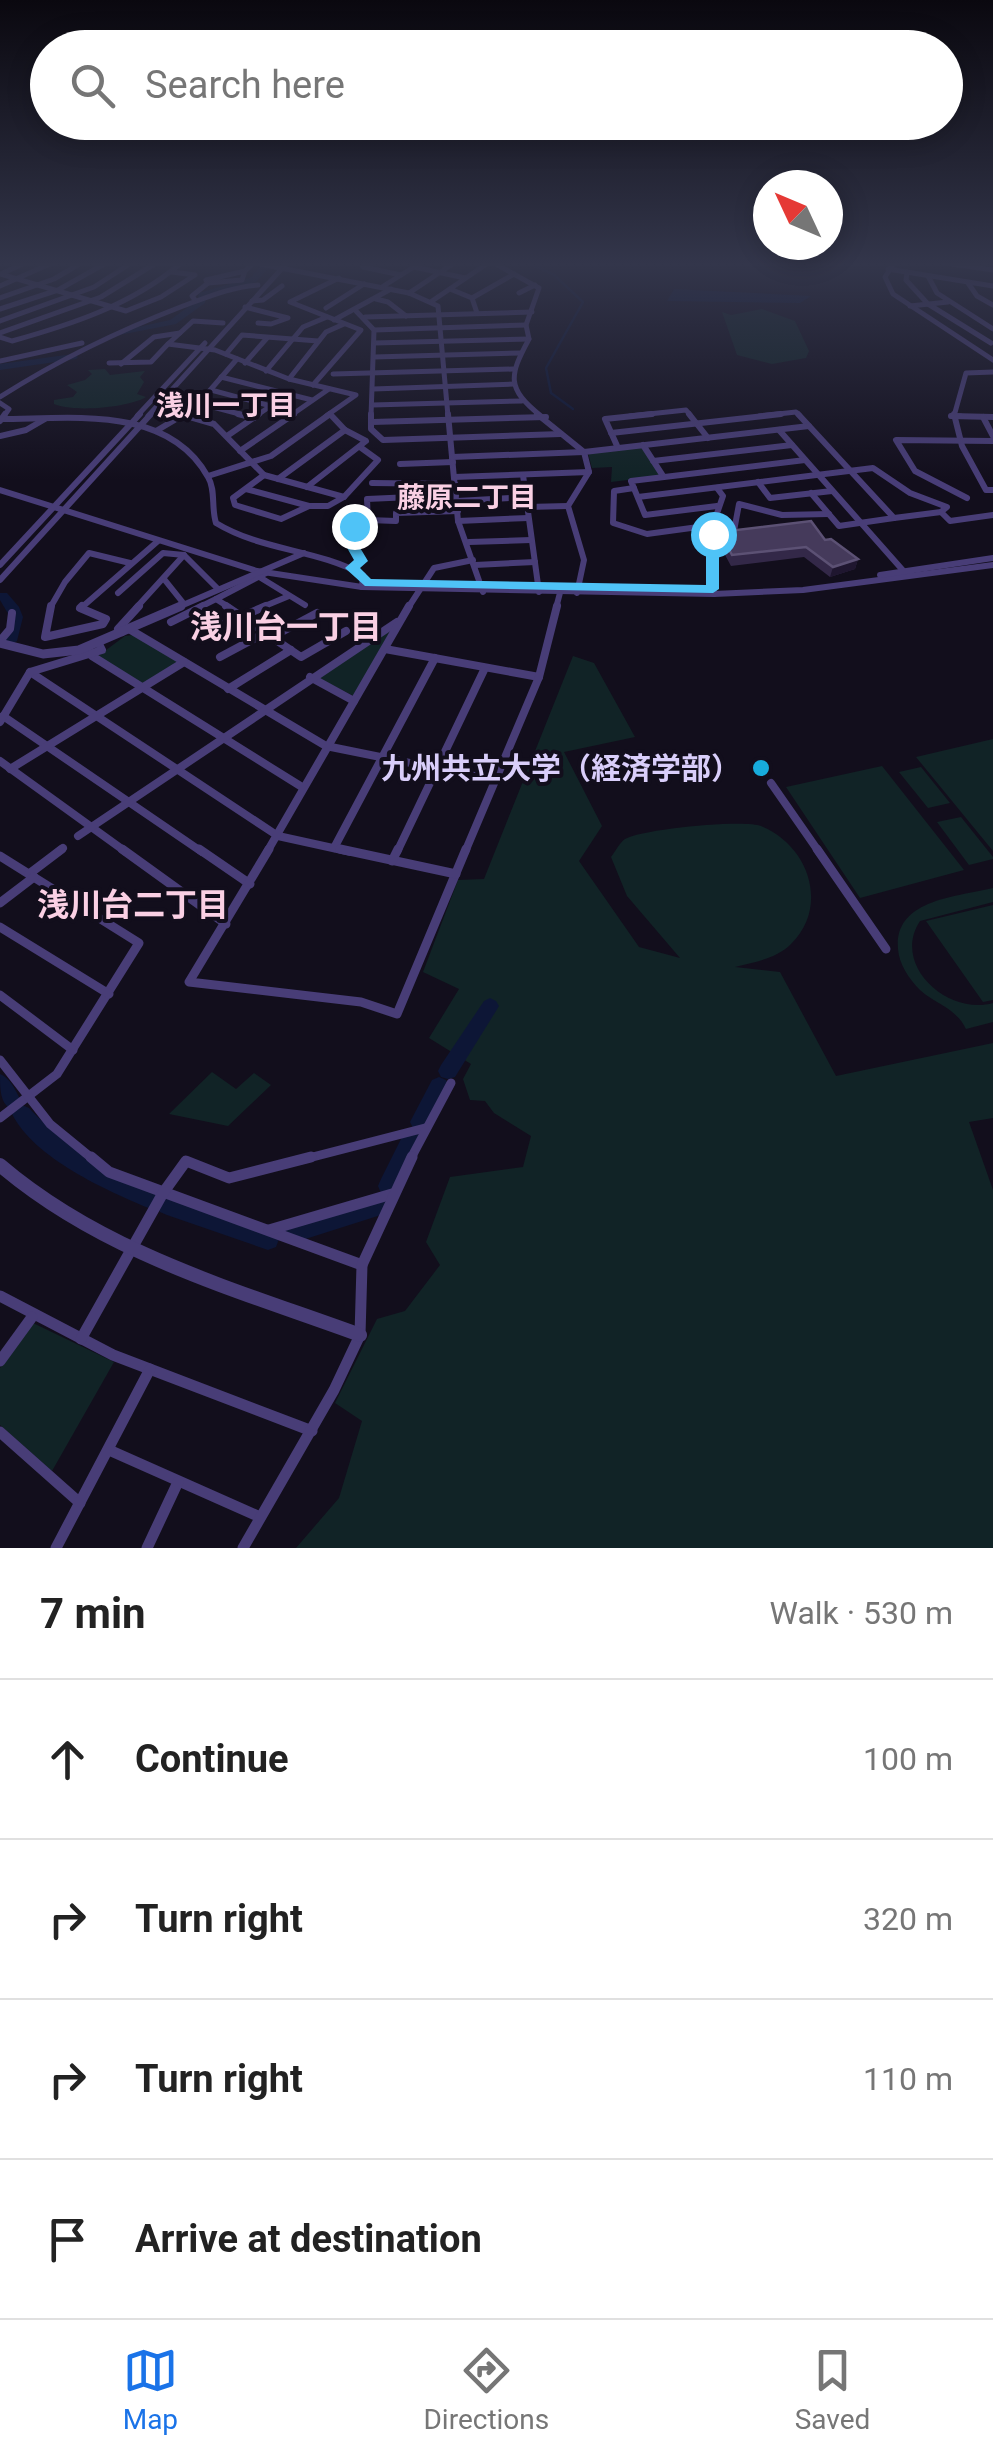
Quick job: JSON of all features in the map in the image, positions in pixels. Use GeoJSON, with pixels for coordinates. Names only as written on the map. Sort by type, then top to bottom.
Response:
{"type":"FeatureCollection","features":[{"type":"Feature","properties":{"kind":"street"},"geometry":{"type":"LineString","coordinates":[[0,335],[8,341],[32,335]]}},
{"type":"Feature","properties":{"kind":"street"},"geometry":{"type":"LineString","coordinates":[[1,420],[9,409],[0,400],[54,361],[106,335]]}},
{"type":"Feature","properties":{"kind":"street"},"geometry":{"type":"LineString","coordinates":[[121,364],[149,337],[163,335]]}},
{"type":"Feature","properties":{"kind":"street"},"geometry":{"type":"LineString","coordinates":[[109,363],[151,362],[178,335]]}},
{"type":"Feature","properties":{"kind":"street"},"geometry":{"type":"LineString","coordinates":[[0,565],[140,425],[215,335]]}},
{"type":"Feature","properties":{"kind":"street"},"geometry":{"type":"LineString","coordinates":[[0,580],[130,422],[218,335]]}},
{"type":"Feature","properties":{"kind":"street"},"geometry":{"type":"LineString","coordinates":[[226,354],[242,335]]}},
{"type":"Feature","properties":{"kind":"street"},"geometry":{"type":"LineString","coordinates":[[244,335],[318,342]]}},
{"type":"Feature","properties":{"kind":"street"},"geometry":{"type":"LineString","coordinates":[[266,371],[296,335]]}},
{"type":"Feature","properties":{"kind":"street"},"geometry":{"type":"LineString","coordinates":[[289,379],[323,335]]}},
{"type":"Feature","properties":{"kind":"street"},"geometry":{"type":"LineString","coordinates":[[314,384],[356,335]]}},
{"type":"Feature","properties":{"kind":"street"},"geometry":{"type":"LineString","coordinates":[[374,335],[371,428],[383,440],[561,434]]}},
{"type":"Feature","properties":{"kind":"street"},"geometry":{"type":"LineString","coordinates":[[444,335],[458,521],[482,590]]}},
{"type":"Feature","properties":{"kind":"street"},"geometry":{"type":"LineString","coordinates":[[528,335],[513,369],[514,384],[522,400],[584,452],[589,472],[568,506],[584,560],[576,591]]}},
{"type":"Feature","properties":{"kind":"street"},"geometry":{"type":"LineString","coordinates":[[956,335],[993,360]]}},
{"type":"Feature","properties":{"kind":"street"},"geometry":{"type":"LineString","coordinates":[[245,363],[267,338]]}},
{"type":"Feature","properties":{"kind":"street"},"geometry":{"type":"LineString","coordinates":[[374,343],[529,339]]}},
{"type":"Feature","properties":{"kind":"street"},"geometry":{"type":"LineString","coordinates":[[0,361],[47,348],[86,343]]}},
{"type":"Feature","properties":{"kind":"street"},"geometry":{"type":"LineString","coordinates":[[168,344],[205,348],[289,379],[356,396],[271,456],[208,476]]}},
{"type":"Feature","properties":{"kind":"street"},"geometry":{"type":"LineString","coordinates":[[971,345],[991,344]]}},
{"type":"Feature","properties":{"kind":"street"},"geometry":{"type":"LineString","coordinates":[[374,357],[521,353]]}},
{"type":"Feature","properties":{"kind":"street"},"geometry":{"type":"LineString","coordinates":[[199,403],[237,359]]}},
{"type":"Feature","properties":{"kind":"street"},"geometry":{"type":"LineString","coordinates":[[334,374],[513,369]]}},
{"type":"Feature","properties":{"kind":"street"},"geometry":{"type":"LineString","coordinates":[[993,372],[966,374],[953,401],[952,416],[986,490],[993,490]]}},
{"type":"Feature","properties":{"kind":"street"},"geometry":{"type":"LineString","coordinates":[[221,377],[312,400]]}},
{"type":"Feature","properties":{"kind":"street"},"geometry":{"type":"LineString","coordinates":[[372,389],[514,384]]}},
{"type":"Feature","properties":{"kind":"street"},"geometry":{"type":"LineString","coordinates":[[240,451],[329,389]]}},
{"type":"Feature","properties":{"kind":"street"},"geometry":{"type":"LineString","coordinates":[[211,390],[271,406]]}},
{"type":"Feature","properties":{"kind":"street"},"geometry":{"type":"LineString","coordinates":[[227,436],[288,394]]}},
{"type":"Feature","properties":{"kind":"street"},"geometry":{"type":"LineString","coordinates":[[174,397],[254,418]]}},
{"type":"Feature","properties":{"kind":"street"},"geometry":{"type":"LineString","coordinates":[[372,405],[522,400]]}},
{"type":"Feature","properties":{"kind":"street"},"geometry":{"type":"LineString","coordinates":[[164,410],[214,424],[264,475],[344,497]]}},
{"type":"Feature","properties":{"kind":"street"},"geometry":{"type":"LineString","coordinates":[[618,448],[605,419],[686,410],[708,438]]}},
{"type":"Feature","properties":{"kind":"street"},"geometry":{"type":"LineString","coordinates":[[611,433],[796,412],[894,518]]}},
{"type":"Feature","properties":{"kind":"street"},"geometry":{"type":"LineString","coordinates":[[307,487],[366,441],[345,430],[330,414]]}},
{"type":"Feature","properties":{"kind":"street"},"geometry":{"type":"LineString","coordinates":[[156,430],[183,415]]}},
{"type":"Feature","properties":{"kind":"street"},"geometry":{"type":"LineString","coordinates":[[952,416],[993,417]]}},
{"type":"Feature","properties":{"kind":"street"},"geometry":{"type":"LineString","coordinates":[[372,422],[546,417]]}},
{"type":"Feature","properties":{"kind":"street"},"geometry":{"type":"LineString","coordinates":[[966,498],[918,477],[902,457],[896,440],[993,438],[982,417]]}},
{"type":"Feature","properties":{"kind":"street"},"geometry":{"type":"LineString","coordinates":[[0,436],[26,430],[45,419]]}},
{"type":"Feature","properties":{"kind":"street"},"geometry":{"type":"LineString","coordinates":[[1,420],[130,422],[156,430],[182,444],[208,476],[213,485],[209,503],[216,524],[251,542],[352,568],[364,575],[364,585]]}},
{"type":"Feature","properties":{"kind":"street"},"geometry":{"type":"LineString","coordinates":[[400,464],[584,452],[809,426]]}},
{"type":"Feature","properties":{"kind":"street"},"geometry":{"type":"LineString","coordinates":[[278,479],[345,430]]}},
{"type":"Feature","properties":{"kind":"street"},"geometry":{"type":"LineString","coordinates":[[780,430],[908,575]]}},
{"type":"Feature","properties":{"kind":"street"},"geometry":{"type":"LineString","coordinates":[[653,461],[792,445]]}},
{"type":"Feature","properties":{"kind":"street"},"geometry":{"type":"LineString","coordinates":[[643,446],[663,476]]}},
{"type":"Feature","properties":{"kind":"street"},"geometry":{"type":"LineString","coordinates":[[246,489],[308,506],[328,506],[344,497],[378,460],[360,447]]}},
{"type":"Feature","properties":{"kind":"street"},"geometry":{"type":"LineString","coordinates":[[717,506],[645,515],[630,481],[805,460]]}},
{"type":"Feature","properties":{"kind":"street"},"geometry":{"type":"LineString","coordinates":[[638,497],[873,468],[910,493],[947,508],[942,512],[839,526],[812,494]]}},
{"type":"Feature","properties":{"kind":"street"},"geometry":{"type":"LineString","coordinates":[[372,484],[589,472]]}},
{"type":"Feature","properties":{"kind":"street"},"geometry":{"type":"LineString","coordinates":[[264,475],[233,498],[235,506],[281,519],[308,506]]}},
{"type":"Feature","properties":{"kind":"street"},"geometry":{"type":"LineString","coordinates":[[522,475],[540,590]]}},
{"type":"Feature","properties":{"kind":"street"},"geometry":{"type":"LineString","coordinates":[[758,482],[770,498],[832,491]]}},
{"type":"Feature","properties":{"kind":"street"},"geometry":{"type":"LineString","coordinates":[[634,488],[614,491],[613,523],[647,534],[752,529]]}},
{"type":"Feature","properties":{"kind":"street"},"geometry":{"type":"LineString","coordinates":[[713,592],[710,552],[717,506],[723,496],[717,488]]}},
{"type":"Feature","properties":{"kind":"street"},"geometry":{"type":"LineString","coordinates":[[0,490],[262,573],[305,604]]}},
{"type":"Feature","properties":{"kind":"street"},"geometry":{"type":"LineString","coordinates":[[458,510],[396,513],[396,521],[368,520],[367,499],[525,497]]}},
{"type":"Feature","properties":{"kind":"street"},"geometry":{"type":"LineString","coordinates":[[734,531],[739,504],[782,514],[829,514]]}},
{"type":"Feature","properties":{"kind":"street"},"geometry":{"type":"LineString","coordinates":[[527,507],[568,506]]}},
{"type":"Feature","properties":{"kind":"street"},"geometry":{"type":"LineString","coordinates":[[59,508],[262,573],[364,585],[713,592],[908,575],[993,561]]}},
{"type":"Feature","properties":{"kind":"street"},"geometry":{"type":"LineString","coordinates":[[942,512],[950,521],[993,515]]}},
{"type":"Feature","properties":{"kind":"street"},"geometry":{"type":"LineString","coordinates":[[789,526],[807,524],[804,514]]}},
{"type":"Feature","properties":{"kind":"street"},"geometry":{"type":"LineString","coordinates":[[458,521],[528,518]]}},
{"type":"Feature","properties":{"kind":"street"},"geometry":{"type":"LineString","coordinates":[[352,568],[362,561],[352,546],[354,526]]}},
{"type":"Feature","properties":{"kind":"street"},"geometry":{"type":"LineString","coordinates":[[468,542],[532,540]]}},
{"type":"Feature","properties":{"kind":"street"},"geometry":{"type":"LineString","coordinates":[[130,564],[89,553],[58,589],[44,618],[45,637],[103,624],[106,618],[80,608],[158,541]]}},
{"type":"Feature","properties":{"kind":"street"},"geometry":{"type":"LineString","coordinates":[[171,622],[304,553]]}},
{"type":"Feature","properties":{"kind":"street"},"geometry":{"type":"LineString","coordinates":[[118,594],[163,554],[184,555],[218,588]]}},
{"type":"Feature","properties":{"kind":"street"},"geometry":{"type":"LineString","coordinates":[[184,555],[118,629],[184,662],[326,746],[494,780]]}},
{"type":"Feature","properties":{"kind":"street"},"geometry":{"type":"LineString","coordinates":[[534,562],[474,562],[434,568],[189,982],[361,1002],[397,1014],[540,677],[560,591]]}},
{"type":"Feature","properties":{"kind":"street"},"geometry":{"type":"LineString","coordinates":[[12,613],[10,629],[0,642],[44,654],[62,654],[100,644],[218,588],[262,573]]}},
{"type":"Feature","properties":{"kind":"street"},"geometry":{"type":"LineString","coordinates":[[164,579],[184,604]]}},
{"type":"Feature","properties":{"kind":"street"},"geometry":{"type":"LineString","coordinates":[[195,639],[289,596]]}},
{"type":"Feature","properties":{"kind":"street"},"geometry":{"type":"LineString","coordinates":[[216,599],[301,657],[346,631]]}},
{"type":"Feature","properties":{"kind":"street"},"geometry":{"type":"LineString","coordinates":[[220,657],[318,612]]}},
{"type":"Feature","properties":{"kind":"street"},"geometry":{"type":"LineString","coordinates":[[78,836],[401,620]]}},
{"type":"Feature","properties":{"kind":"street"},"geometry":{"type":"LineString","coordinates":[[100,644],[102,650],[92,656],[30,672],[2,719],[131,801],[250,884]]}},
{"type":"Feature","properties":{"kind":"street"},"geometry":{"type":"LineString","coordinates":[[385,648],[540,677]]}},
{"type":"Feature","properties":{"kind":"street"},"geometry":{"type":"LineString","coordinates":[[228,688],[291,650]]}},
{"type":"Feature","properties":{"kind":"street"},"geometry":{"type":"LineString","coordinates":[[92,656],[302,787]]}},
{"type":"Feature","properties":{"kind":"street"},"geometry":{"type":"LineString","coordinates":[[334,848],[435,658]]}},
{"type":"Feature","properties":{"kind":"street"},"geometry":{"type":"LineString","coordinates":[[10,768],[184,662]]}},
{"type":"Feature","properties":{"kind":"street"},"geometry":{"type":"LineString","coordinates":[[392,861],[486,668]]}},
{"type":"Feature","properties":{"kind":"street"},"geometry":{"type":"LineString","coordinates":[[30,672],[278,836],[456,874]]}},
{"type":"Feature","properties":{"kind":"street"},"geometry":{"type":"LineString","coordinates":[[310,678],[354,702]]}},
{"type":"Feature","properties":{"kind":"street"},"geometry":{"type":"LineString","coordinates":[[0,761],[226,924]]}},
{"type":"Feature","properties":{"kind":"street"},"geometry":{"type":"LineString","coordinates":[[771,783],[886,949]]}},
{"type":"Feature","properties":{"kind":"street"},"geometry":{"type":"LineString","coordinates":[[0,903],[63,848]]}},
{"type":"Feature","properties":{"kind":"street"},"geometry":{"type":"LineString","coordinates":[[0,856],[138,943],[57,1074],[0,1118]]}},
{"type":"Feature","properties":{"kind":"street"},"geometry":{"type":"LineString","coordinates":[[0,927],[108,994]]}},
{"type":"Feature","properties":{"kind":"street"},"geometry":{"type":"LineString","coordinates":[[0,995],[73,1050]]}},
{"type":"Feature","properties":{"kind":"street"},"geometry":{"type":"LineString","coordinates":[[0,1060],[50,1124],[109,1172],[362,1265]]}},
{"type":"Feature","properties":{"kind":"street"},"geometry":{"type":"LineString","coordinates":[[243,1548],[312,1431],[360,1335],[362,1265],[392,1194],[451,1083]]}},
{"type":"Feature","properties":{"kind":"street"},"geometry":{"type":"LineString","coordinates":[[81,1339],[163,1194],[186,1161],[229,1178],[425,1128]]}},
{"type":"Feature","properties":{"kind":"street"},"geometry":{"type":"LineString","coordinates":[[0,1165],[45,1203],[134,1250],[360,1335]]}},
{"type":"Feature","properties":{"kind":"street"},"geometry":{"type":"LineString","coordinates":[[269,1230],[392,1194]]}},
{"type":"Feature","properties":{"kind":"street"},"geometry":{"type":"LineString","coordinates":[[0,1296],[32,1317],[150,1369],[312,1431]]}},
{"type":"Feature","properties":{"kind":"street"},"geometry":{"type":"LineString","coordinates":[[0,1361],[32,1317]]}},
{"type":"Feature","properties":{"kind":"street"},"geometry":{"type":"LineString","coordinates":[[56,1548],[150,1369]]}},
{"type":"Feature","properties":{"kind":"street"},"geometry":{"type":"LineString","coordinates":[[0,1432],[80,1503]]}},
{"type":"Feature","properties":{"kind":"street"},"geometry":{"type":"LineString","coordinates":[[109,1450],[260,1517]]}},
{"type":"Feature","properties":{"kind":"street"},"geometry":{"type":"LineString","coordinates":[[146,1548],[178,1482]]}},
{"type":"Feature","properties":{"kind":"shaded area"},"geometry":{"type":"Polygon","coordinates":[[[730,335],[802,335],[809,351],[806,358],[772,364],[737,355],[730,335]]]}},
{"type":"Feature","properties":{"kind":"shaded area"},"geometry":{"type":"Polygon","coordinates":[[[105,369],[110,375],[145,371],[137,394],[146,397],[102,408],[54,404],[54,400],[73,397],[77,392],[67,385],[85,380],[92,374],[88,370],[105,369]]]}},
{"type":"Feature","properties":{"kind":"shaded area"},"geometry":{"type":"Polygon","coordinates":[[[641,447],[661,476],[611,482],[612,467],[592,468],[588,453],[641,447]]]}},
{"type":"Feature","properties":{"kind":"shaded area"},"geometry":{"type":"Polygon","coordinates":[[[390,631],[354,696],[318,678],[390,631]]]}},
{"type":"Feature","properties":{"kind":"shaded area"},"geometry":{"type":"Polygon","coordinates":[[[133,635],[178,663],[143,684],[98,656],[125,636],[133,635]]]}},
{"type":"Feature","properties":{"kind":"shaded area"},"geometry":{"type":"Polygon","coordinates":[[[573,656],[594,663],[635,737],[564,752],[602,826],[579,861],[639,947],[680,958],[627,896],[611,857],[623,840],[693,826],[761,826],[778,835],[802,862],[809,879],[809,913],[803,929],[785,949],[735,967],[780,972],[836,1076],[993,1043],[993,1118],[969,1122],[993,1190],[993,1548],[296,1548],[339,1498],[362,1421],[335,1403],[377,1319],[405,1311],[440,1265],[426,1242],[450,1177],[523,1167],[531,1136],[494,1113],[485,1101],[470,1100],[463,1079],[471,1064],[429,1038],[459,989],[423,972],[458,880],[484,879],[573,656]]]}},
{"type":"Feature","properties":{"kind":"shaded area"},"geometry":{"type":"Polygon","coordinates":[[[993,739],[993,851],[916,757],[993,739]]]}},
{"type":"Feature","properties":{"kind":"shaded area"},"geometry":{"type":"Polygon","coordinates":[[[882,766],[964,870],[860,898],[786,787],[882,766]]]}},
{"type":"Feature","properties":{"kind":"shaded area"},"geometry":{"type":"Polygon","coordinates":[[[921,767],[950,803],[928,808],[899,772],[921,767]]]}},
{"type":"Feature","properties":{"kind":"shaded area"},"geometry":{"type":"Polygon","coordinates":[[[961,817],[993,859],[969,865],[937,822],[961,817]]]}},
{"type":"Feature","properties":{"kind":"shaded area"},"geometry":{"type":"Polygon","coordinates":[[[993,888],[993,902],[920,921],[913,938],[918,970],[942,994],[976,1005],[993,1003],[993,1022],[966,1029],[957,1016],[920,990],[908,976],[899,955],[899,932],[917,910],[931,903],[993,888]]]}},
{"type":"Feature","properties":{"kind":"shaded area"},"geometry":{"type":"Polygon","coordinates":[[[993,905],[993,1000],[983,1002],[926,921],[993,905]]]}},
{"type":"Feature","properties":{"kind":"shaded area"},"geometry":{"type":"Polygon","coordinates":[[[212,1072],[236,1089],[254,1073],[271,1085],[228,1126],[169,1114],[212,1072]]]}},
{"type":"Feature","properties":{"kind":"shaded area"},"geometry":{"type":"Polygon","coordinates":[[[33,1323],[114,1362],[52,1471],[0,1425],[0,1368],[33,1323]]]}},
{"type":"Feature","properties":{"kind":"building"},"geometry":{"type":"Polygon","coordinates":[[[811,521],[825,540],[831,539],[858,559],[833,567],[806,547],[732,555],[720,532],[811,521]]]}},
{"type":"Feature","properties":{"kind":"waterway"},"geometry":{"type":"LineString","coordinates":[[564,335],[546,368],[551,393],[573,409]]}},
{"type":"Feature","properties":{"kind":"waterway"},"geometry":{"type":"LineString","coordinates":[[0,367],[73,357]]}},
{"type":"Feature","properties":{"kind":"waterway"},"geometry":{"type":"LineString","coordinates":[[3,596],[16,617],[10,641]]}},
{"type":"Feature","properties":{"kind":"waterway"},"geometry":{"type":"LineString","coordinates":[[448,1071],[490,1006]]}},
{"type":"Feature","properties":{"kind":"waterway"},"geometry":{"type":"LineString","coordinates":[[0,1083],[10,1099]]}},
{"type":"Feature","properties":{"kind":"waterway"},"geometry":{"type":"LineString","coordinates":[[420,1122],[439,1086]]}},
{"type":"Feature","properties":{"kind":"waterway"},"geometry":{"type":"LineString","coordinates":[[22,1114],[81,1165],[151,1199]]}},
{"type":"Feature","properties":{"kind":"waterway"},"geometry":{"type":"LineString","coordinates":[[388,1186],[411,1140]]}},
{"type":"Feature","properties":{"kind":"waterway"},"geometry":{"type":"LineString","coordinates":[[167,1205],[268,1239]]}},
{"type":"Feature","properties":{"kind":"waterway"},"geometry":{"type":"LineString","coordinates":[[296,1231],[377,1207]]}},
{"type":"Feature","properties":{"kind":"place","name":"九州共立大学（経済学部）"},"geometry":{"type":"Point","coordinates":[761,768]}},
{"type":"Feature","properties":{"kind":"district","name":"浅川一丁目"},"geometry":{"type":"Point","coordinates":[226,405]}},
{"type":"Feature","properties":{"kind":"district","name":"藤原二丁目"},"geometry":{"type":"Point","coordinates":[467,497]}},
{"type":"Feature","properties":{"kind":"district","name":"浅川台一丁目"},"geometry":{"type":"Point","coordinates":[286,627]}},
{"type":"Feature","properties":{"kind":"district","name":"浅川台二丁目"},"geometry":{"type":"Point","coordinates":[133,905]}},
{"type":"Feature","properties":{"kind":"route"},"geometry":{"type":"LineString","coordinates":[[354,526],[352,546],[362,561],[352,568],[364,575],[365,582],[421,586],[713,589],[713,534]]}}]}
